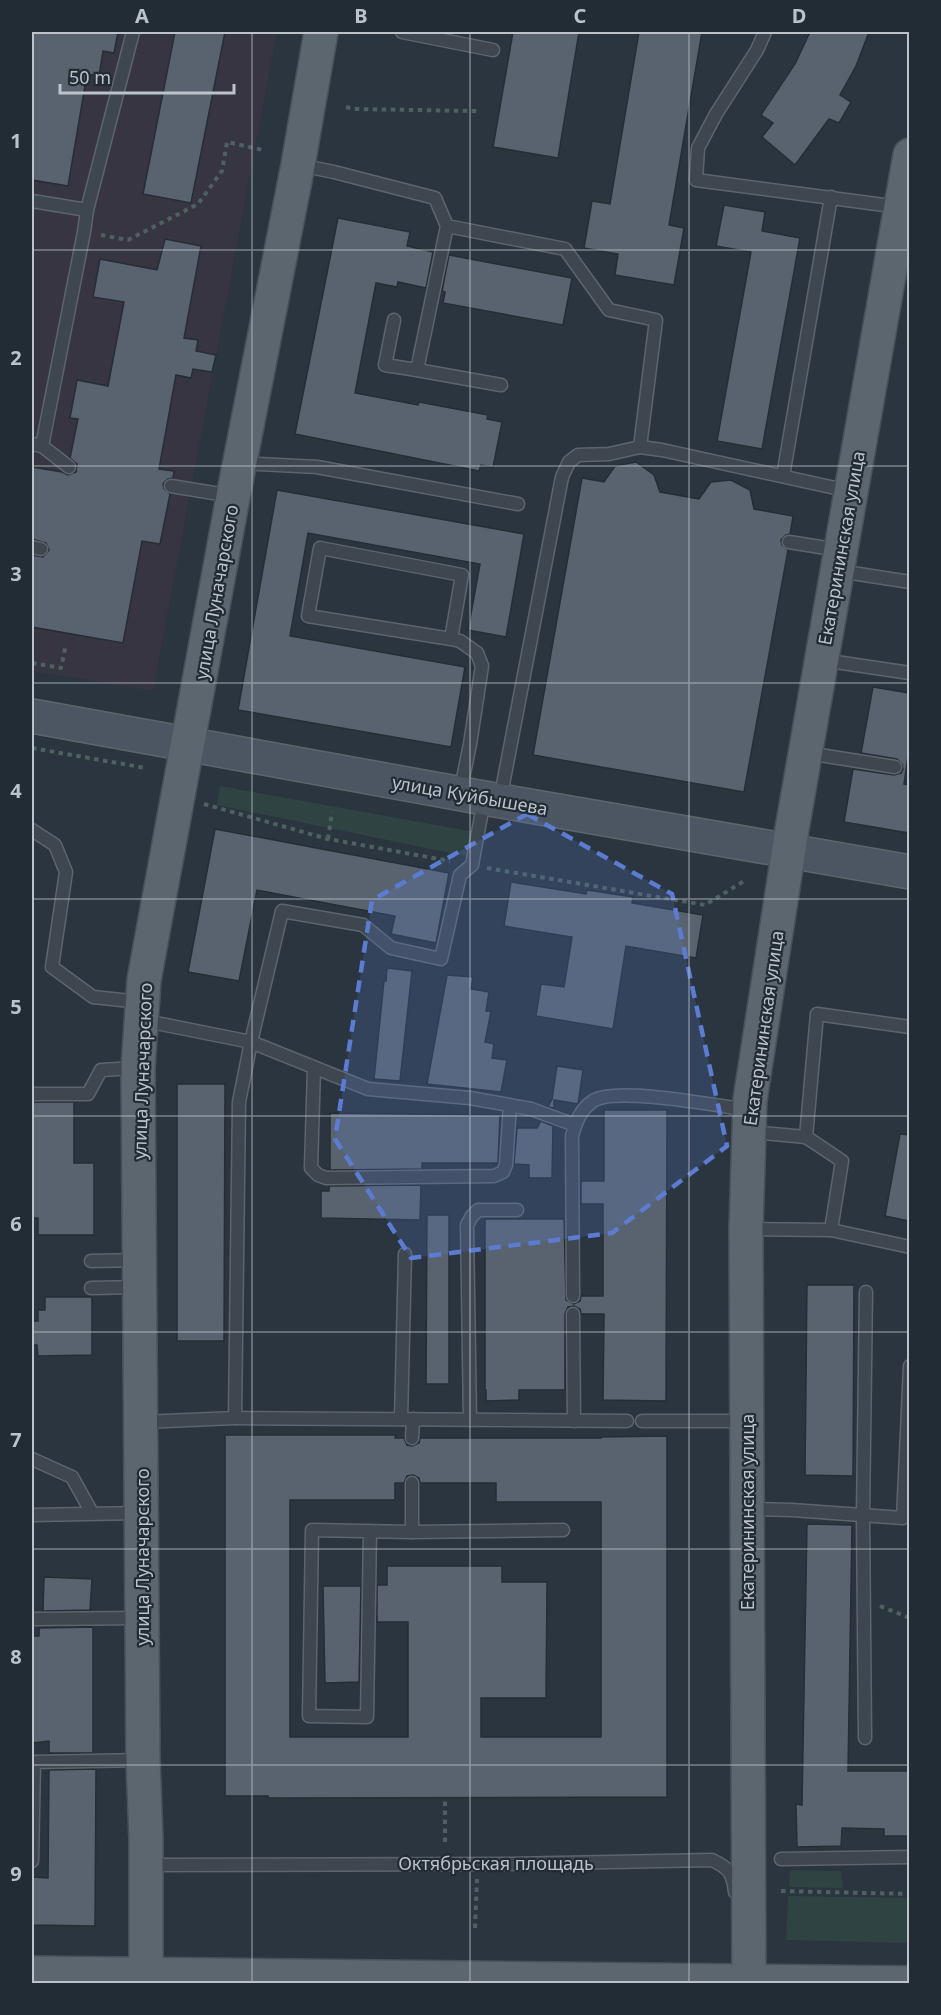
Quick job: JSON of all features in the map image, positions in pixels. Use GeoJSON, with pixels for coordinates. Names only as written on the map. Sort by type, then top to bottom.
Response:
{"type":"FeatureCollection","features":[{"type":"Feature","properties":{"kind":"main road","name":"улица Луначарского"},"geometry":{"type":"LineString","coordinates":[[146,1979],[138,1068],[141,1011],[144,980],[187,744],[298,165],[321,32]]}},
{"type":"Feature","properties":{"kind":"main road","name":"Екатерининская улица"},"geometry":{"type":"LineString","coordinates":[[749,1983],[746,1229],[749,1121],[789,850],[909,155]]}},
{"type":"Feature","properties":{"kind":"main road","name":"улица Куйбышева"},"geometry":{"type":"LineString","coordinates":[[32,716],[481,798],[909,872]]}},
{"type":"Feature","properties":{"kind":"main road"},"geometry":{"type":"LineString","coordinates":[[32,1973],[146,1979],[909,1983]]}},
{"type":"Feature","properties":{"kind":"lane"},"geometry":{"type":"LineString","coordinates":[[69,467],[37,445],[87,210],[132,32]]}},
{"type":"Feature","properties":{"kind":"lane"},"geometry":{"type":"LineString","coordinates":[[402,32],[493,50]]}},
{"type":"Feature","properties":{"kind":"lane"},"geometry":{"type":"LineString","coordinates":[[765,32],[757,50],[716,114],[698,148],[696,180],[901,207]]}},
{"type":"Feature","properties":{"kind":"lane"},"geometry":{"type":"LineString","coordinates":[[298,165],[435,198],[447,226],[417,370]]}},
{"type":"Feature","properties":{"kind":"lane"},"geometry":{"type":"LineString","coordinates":[[783,476],[831,197]]}},
{"type":"Feature","properties":{"kind":"lane"},"geometry":{"type":"LineString","coordinates":[[32,201],[87,210]]}},
{"type":"Feature","properties":{"kind":"lane"},"geometry":{"type":"LineString","coordinates":[[447,226],[565,249],[609,309],[656,320],[640,447]]}},
{"type":"Feature","properties":{"kind":"lane"},"geometry":{"type":"LineString","coordinates":[[394,320],[385,365],[501,386]]}},
{"type":"Feature","properties":{"kind":"lane"},"geometry":{"type":"LineString","coordinates":[[235,1418],[239,1102],[282,911],[363,925],[391,948],[441,959],[460,875],[472,865],[481,798],[562,477],[569,462],[578,455],[609,454],[640,447],[850,491]]}},
{"type":"Feature","properties":{"kind":"lane"},"geometry":{"type":"LineString","coordinates":[[240,463],[317,467],[518,504]]}},
{"type":"Feature","properties":{"kind":"lane"},"geometry":{"type":"LineString","coordinates":[[171,486],[233,497]]}},
{"type":"Feature","properties":{"kind":"lane"},"geometry":{"type":"LineString","coordinates":[[789,542],[839,561],[909,582]]}},
{"type":"Feature","properties":{"kind":"lane"},"geometry":{"type":"LineString","coordinates":[[451,639],[462,575],[320,548],[308,616],[451,639],[460,641],[477,653],[482,666],[470,744],[481,798]]}},
{"type":"Feature","properties":{"kind":"lane"},"geometry":{"type":"LineString","coordinates":[[822,660],[909,673]]}},
{"type":"Feature","properties":{"kind":"lane"},"geometry":{"type":"LineString","coordinates":[[806,753],[895,767]]}},
{"type":"Feature","properties":{"kind":"lane"},"geometry":{"type":"LineString","coordinates":[[32,830],[55,844],[66,872],[52,967],[93,996],[251,1042],[368,1089],[470,1098],[531,1109],[575,1125]]}},
{"type":"Feature","properties":{"kind":"lane"},"geometry":{"type":"LineString","coordinates":[[806,1137],[818,1014],[909,1027]]}},
{"type":"Feature","properties":{"kind":"lane"},"geometry":{"type":"LineString","coordinates":[[32,1094],[88,1094],[101,1070],[138,1068]]}},
{"type":"Feature","properties":{"kind":"lane"},"geometry":{"type":"LineString","coordinates":[[314,1068],[311,1168],[318,1175],[326,1178],[494,1176],[502,1172],[506,1165],[510,1105]]}},
{"type":"Feature","properties":{"kind":"lane"},"geometry":{"type":"LineString","coordinates":[[573,1296],[572,1136],[578,1116],[594,1100],[611,1097],[664,1097],[806,1137],[842,1161],[831,1230]]}},
{"type":"Feature","properties":{"kind":"lane"},"geometry":{"type":"LineString","coordinates":[[470,1420],[467,1225],[471,1216],[478,1210],[517,1210]]}},
{"type":"Feature","properties":{"kind":"lane"},"geometry":{"type":"LineString","coordinates":[[746,1229],[831,1230],[909,1247]]}},
{"type":"Feature","properties":{"kind":"lane"},"geometry":{"type":"LineString","coordinates":[[405,1254],[407,1419],[412,1438]]}},
{"type":"Feature","properties":{"kind":"lane"},"geometry":{"type":"LineString","coordinates":[[91,1261],[140,1274]]}},
{"type":"Feature","properties":{"kind":"lane"},"geometry":{"type":"LineString","coordinates":[[91,1288],[140,1274]]}},
{"type":"Feature","properties":{"kind":"lane"},"geometry":{"type":"LineString","coordinates":[[865,1738],[863,1515],[866,1292]]}},
{"type":"Feature","properties":{"kind":"lane"},"geometry":{"type":"LineString","coordinates":[[573,1314],[574,1420]]}},
{"type":"Feature","properties":{"kind":"lane"},"geometry":{"type":"LineString","coordinates":[[747,1509],[792,1510],[906,1520],[909,1366]]}},
{"type":"Feature","properties":{"kind":"lane"},"geometry":{"type":"LineString","coordinates":[[142,1422],[235,1418],[627,1421]]}},
{"type":"Feature","properties":{"kind":"lane"},"geometry":{"type":"LineString","coordinates":[[642,1421],[746,1421]]}},
{"type":"Feature","properties":{"kind":"lane"},"geometry":{"type":"LineString","coordinates":[[32,1459],[72,1477],[92,1513]]}},
{"type":"Feature","properties":{"kind":"lane"},"geometry":{"type":"LineString","coordinates":[[411,1483],[412,1532]]}},
{"type":"Feature","properties":{"kind":"lane"},"geometry":{"type":"LineString","coordinates":[[32,1515],[142,1513]]}},
{"type":"Feature","properties":{"kind":"lane"},"geometry":{"type":"LineString","coordinates":[[370,1531],[367,1717],[309,1716],[312,1530],[370,1531],[412,1532],[563,1530]]}},
{"type":"Feature","properties":{"kind":"lane"},"geometry":{"type":"LineString","coordinates":[[32,1619],[143,1618]]}},
{"type":"Feature","properties":{"kind":"lane"},"geometry":{"type":"LineString","coordinates":[[32,1861],[34,1762],[143,1760]]}},
{"type":"Feature","properties":{"kind":"lane"},"geometry":{"type":"LineString","coordinates":[[781,1859],[909,1857]]}},
{"type":"Feature","properties":{"kind":"lane","name":"Октябрьская площадь"},"geometry":{"type":"LineString","coordinates":[[145,1865],[477,1864],[712,1860],[726,1866],[734,1880],[741,1964],[749,1983]]}},
{"type":"Feature","properties":{"kind":"path"},"geometry":{"type":"LineString","coordinates":[[346,107],[477,111]]}},
{"type":"Feature","properties":{"kind":"path"},"geometry":{"type":"LineString","coordinates":[[84,232],[128,240],[198,204],[222,171],[227,142],[263,150]]}},
{"type":"Feature","properties":{"kind":"path"},"geometry":{"type":"LineString","coordinates":[[32,663],[62,668],[66,645]]}},
{"type":"Feature","properties":{"kind":"path"},"geometry":{"type":"LineString","coordinates":[[32,748],[146,768]]}},
{"type":"Feature","properties":{"kind":"path"},"geometry":{"type":"LineString","coordinates":[[200,815],[202,803],[328,839],[441,859]]}},
{"type":"Feature","properties":{"kind":"path"},"geometry":{"type":"LineString","coordinates":[[328,839],[332,812]]}},
{"type":"Feature","properties":{"kind":"path"},"geometry":{"type":"LineString","coordinates":[[472,865],[705,905],[744,881]]}},
{"type":"Feature","properties":{"kind":"path"},"geometry":{"type":"LineString","coordinates":[[864,1598],[909,1618]]}},
{"type":"Feature","properties":{"kind":"path"},"geometry":{"type":"LineString","coordinates":[[445,1797],[445,1842]]}},
{"type":"Feature","properties":{"kind":"path"},"geometry":{"type":"LineString","coordinates":[[475,1928],[477,1864]]}},
{"type":"Feature","properties":{"kind":"path"},"geometry":{"type":"LineString","coordinates":[[781,1891],[909,1894]]}},
{"type":"Feature","properties":{"kind":"highlighted area"},"geometry":{"type":"Polygon","coordinates":[[[527,814],[672,894],[727,1146],[612,1233],[411,1258],[335,1139],[372,900],[527,814]]]}},
{"type":"Feature","properties":{"kind":"shaded area"},"geometry":{"type":"Polygon","coordinates":[[[32,32],[277,32],[153,691],[32,671],[32,32]]]}},
{"type":"Feature","properties":{"kind":"green space"},"geometry":{"type":"Polygon","coordinates":[[[220,786],[475,832],[470,857],[217,805],[220,786]]]}},
{"type":"Feature","properties":{"kind":"green space"},"geometry":{"type":"Polygon","coordinates":[[[790,1870],[841,1871],[843,1888],[789,1887],[790,1870]]]}},
{"type":"Feature","properties":{"kind":"green space"},"geometry":{"type":"Polygon","coordinates":[[[788,1896],[909,1898],[909,1943],[786,1940],[788,1896]]]}},
{"type":"Feature","properties":{"kind":"building"},"geometry":{"type":"Polygon","coordinates":[[[32,32],[118,32],[114,53],[103,51],[99,76],[87,74],[68,186],[32,180],[32,32]]]}},
{"type":"Feature","properties":{"kind":"building"},"geometry":{"type":"Polygon","coordinates":[[[175,32],[225,32],[191,203],[143,194],[175,32]]]}},
{"type":"Feature","properties":{"kind":"building"},"geometry":{"type":"Polygon","coordinates":[[[513,32],[579,32],[558,158],[493,147],[513,32]]]}},
{"type":"Feature","properties":{"kind":"building"},"geometry":{"type":"Polygon","coordinates":[[[639,32],[702,32],[669,225],[684,228],[674,285],[615,275],[618,254],[584,248],[592,201],[610,204],[639,32]]]}},
{"type":"Feature","properties":{"kind":"building"},"geometry":{"type":"Polygon","coordinates":[[[810,32],[869,32],[856,66],[840,95],[851,102],[839,123],[829,119],[795,165],[762,137],[773,123],[761,115],[795,64],[810,32]]]}},
{"type":"Feature","properties":{"kind":"building"},"geometry":{"type":"Polygon","coordinates":[[[724,205],[765,212],[762,231],[800,238],[762,449],[717,441],[751,252],[716,246],[724,205]]]}},
{"type":"Feature","properties":{"kind":"building"},"geometry":{"type":"Polygon","coordinates":[[[338,218],[410,232],[407,246],[433,252],[426,288],[398,282],[397,287],[376,283],[355,393],[488,415],[487,419],[502,422],[493,467],[481,465],[479,471],[295,434],[338,218]]]}},
{"type":"Feature","properties":{"kind":"building"},"geometry":{"type":"Polygon","coordinates":[[[165,239],[201,246],[184,338],[198,340],[196,351],[216,355],[212,372],[193,369],[191,378],[176,375],[159,469],[174,471],[173,478],[163,484],[164,489],[170,494],[160,544],[142,541],[123,643],[32,627],[32,555],[43,557],[49,550],[46,543],[32,539],[32,467],[68,475],[76,472],[77,464],[70,458],[78,419],[70,418],[77,380],[108,386],[124,302],[93,297],[100,259],[157,270],[165,239]]]}},
{"type":"Feature","properties":{"kind":"building"},"geometry":{"type":"Polygon","coordinates":[[[449,255],[572,278],[563,325],[443,303],[445,292],[442,291],[449,255]]]}},
{"type":"Feature","properties":{"kind":"building"},"geometry":{"type":"Polygon","coordinates":[[[636,462],[654,475],[660,492],[699,499],[711,482],[731,480],[750,490],[754,509],[793,516],[790,534],[781,540],[782,545],[788,550],[744,792],[533,755],[582,478],[604,482],[615,466],[636,462]]]}},
{"type":"Feature","properties":{"kind":"building"},"geometry":{"type":"Polygon","coordinates":[[[277,490],[524,534],[506,637],[468,630],[480,564],[308,533],[290,636],[465,667],[451,747],[238,710],[277,490]]]}},
{"type":"Feature","properties":{"kind":"building"},"geometry":{"type":"Polygon","coordinates":[[[873,687],[909,693],[909,749],[904,784],[909,785],[909,833],[844,822],[853,769],[894,775],[901,773],[903,769],[897,759],[861,753],[873,687]]]}},
{"type":"Feature","properties":{"kind":"building"},"geometry":{"type":"Polygon","coordinates":[[[215,829],[449,873],[436,943],[391,934],[395,916],[257,890],[239,981],[188,972],[215,829]]]}},
{"type":"Feature","properties":{"kind":"building"},"geometry":{"type":"Polygon","coordinates":[[[511,882],[586,894],[587,890],[633,897],[632,903],[703,915],[696,958],[626,946],[613,1029],[536,1016],[541,984],[564,987],[572,937],[504,926],[511,882]]]}},
{"type":"Feature","properties":{"kind":"building"},"geometry":{"type":"Polygon","coordinates":[[[387,968],[412,971],[400,1081],[374,1079],[387,968]]]}},
{"type":"Feature","properties":{"kind":"building"},"geometry":{"type":"Polygon","coordinates":[[[447,975],[473,977],[471,989],[489,992],[486,1011],[491,1011],[485,1042],[494,1044],[492,1058],[507,1060],[501,1092],[427,1084],[447,975]]]}},
{"type":"Feature","properties":{"kind":"building"},"geometry":{"type":"Polygon","coordinates":[[[557,1066],[583,1070],[578,1104],[554,1100],[554,1108],[548,1107],[552,1099],[557,1066]]]}},
{"type":"Feature","properties":{"kind":"building"},"geometry":{"type":"Polygon","coordinates":[[[177,1084],[225,1084],[224,1341],[177,1341],[177,1084]]]}},
{"type":"Feature","properties":{"kind":"building"},"geometry":{"type":"Polygon","coordinates":[[[32,1102],[74,1102],[74,1163],[94,1163],[94,1235],[38,1235],[38,1218],[32,1218],[32,1102]]]}},
{"type":"Feature","properties":{"kind":"building"},"geometry":{"type":"Polygon","coordinates":[[[604,1110],[667,1110],[666,1401],[603,1400],[604,1314],[581,1314],[580,1309],[574,1306],[568,1307],[565,1314],[565,1390],[519,1390],[519,1400],[486,1401],[485,1219],[564,1219],[566,1300],[574,1304],[580,1301],[581,1296],[603,1296],[603,1204],[581,1204],[581,1181],[604,1181],[604,1110]]]}},
{"type":"Feature","properties":{"kind":"building"},"geometry":{"type":"Polygon","coordinates":[[[330,1113],[500,1115],[498,1163],[422,1163],[422,1169],[330,1170],[330,1113]]]}},
{"type":"Feature","properties":{"kind":"building"},"geometry":{"type":"Polygon","coordinates":[[[541,1121],[553,1126],[552,1178],[529,1178],[529,1165],[514,1164],[517,1128],[537,1128],[541,1121]]]}},
{"type":"Feature","properties":{"kind":"building"},"geometry":{"type":"Polygon","coordinates":[[[900,1134],[909,1135],[909,1221],[885,1216],[900,1134]]]}},
{"type":"Feature","properties":{"kind":"building"},"geometry":{"type":"Polygon","coordinates":[[[421,1185],[420,1220],[321,1218],[321,1191],[329,1191],[329,1186],[421,1185]]]}},
{"type":"Feature","properties":{"kind":"building"},"geometry":{"type":"Polygon","coordinates":[[[427,1215],[449,1215],[449,1384],[426,1384],[427,1215]]]}},
{"type":"Feature","properties":{"kind":"building"},"geometry":{"type":"Polygon","coordinates":[[[807,1285],[854,1285],[853,1476],[805,1475],[807,1285]]]}},
{"type":"Feature","properties":{"kind":"building"},"geometry":{"type":"Polygon","coordinates":[[[45,1297],[92,1297],[92,1355],[38,1356],[37,1345],[32,1345],[32,1321],[38,1321],[38,1310],[45,1310],[45,1297]]]}},
{"type":"Feature","properties":{"kind":"building"},"geometry":{"type":"Polygon","coordinates":[[[225,1435],[396,1435],[395,1438],[404,1438],[407,1445],[412,1446],[419,1443],[420,1438],[667,1436],[667,1797],[268,1798],[268,1796],[225,1796],[225,1435]],[[413,1475],[407,1476],[404,1483],[395,1483],[395,1500],[290,1500],[290,1737],[408,1737],[408,1622],[377,1622],[377,1585],[387,1585],[387,1566],[502,1566],[502,1582],[547,1582],[546,1698],[481,1698],[481,1737],[601,1737],[601,1502],[496,1502],[496,1483],[420,1483],[419,1478],[413,1475]]]}},
{"type":"Feature","properties":{"kind":"building"},"geometry":{"type":"Polygon","coordinates":[[[807,1524],[852,1525],[848,1771],[909,1771],[909,1836],[884,1836],[884,1829],[842,1828],[841,1846],[797,1847],[796,1804],[802,1805],[807,1524]]]}},
{"type":"Feature","properties":{"kind":"building"},"geometry":{"type":"Polygon","coordinates":[[[44,1577],[92,1579],[90,1610],[43,1611],[44,1577]]]}},
{"type":"Feature","properties":{"kind":"building"},"geometry":{"type":"Polygon","coordinates":[[[323,1586],[361,1586],[359,1682],[325,1683],[323,1586]]]}},
{"type":"Feature","properties":{"kind":"building"},"geometry":{"type":"Polygon","coordinates":[[[93,1627],[93,1753],[49,1753],[49,1741],[32,1743],[32,1636],[39,1636],[39,1628],[93,1627]]]}},
{"type":"Feature","properties":{"kind":"building"},"geometry":{"type":"Polygon","coordinates":[[[96,1769],[95,1926],[32,1925],[32,1877],[48,1878],[49,1770],[96,1769]]]}}]}
